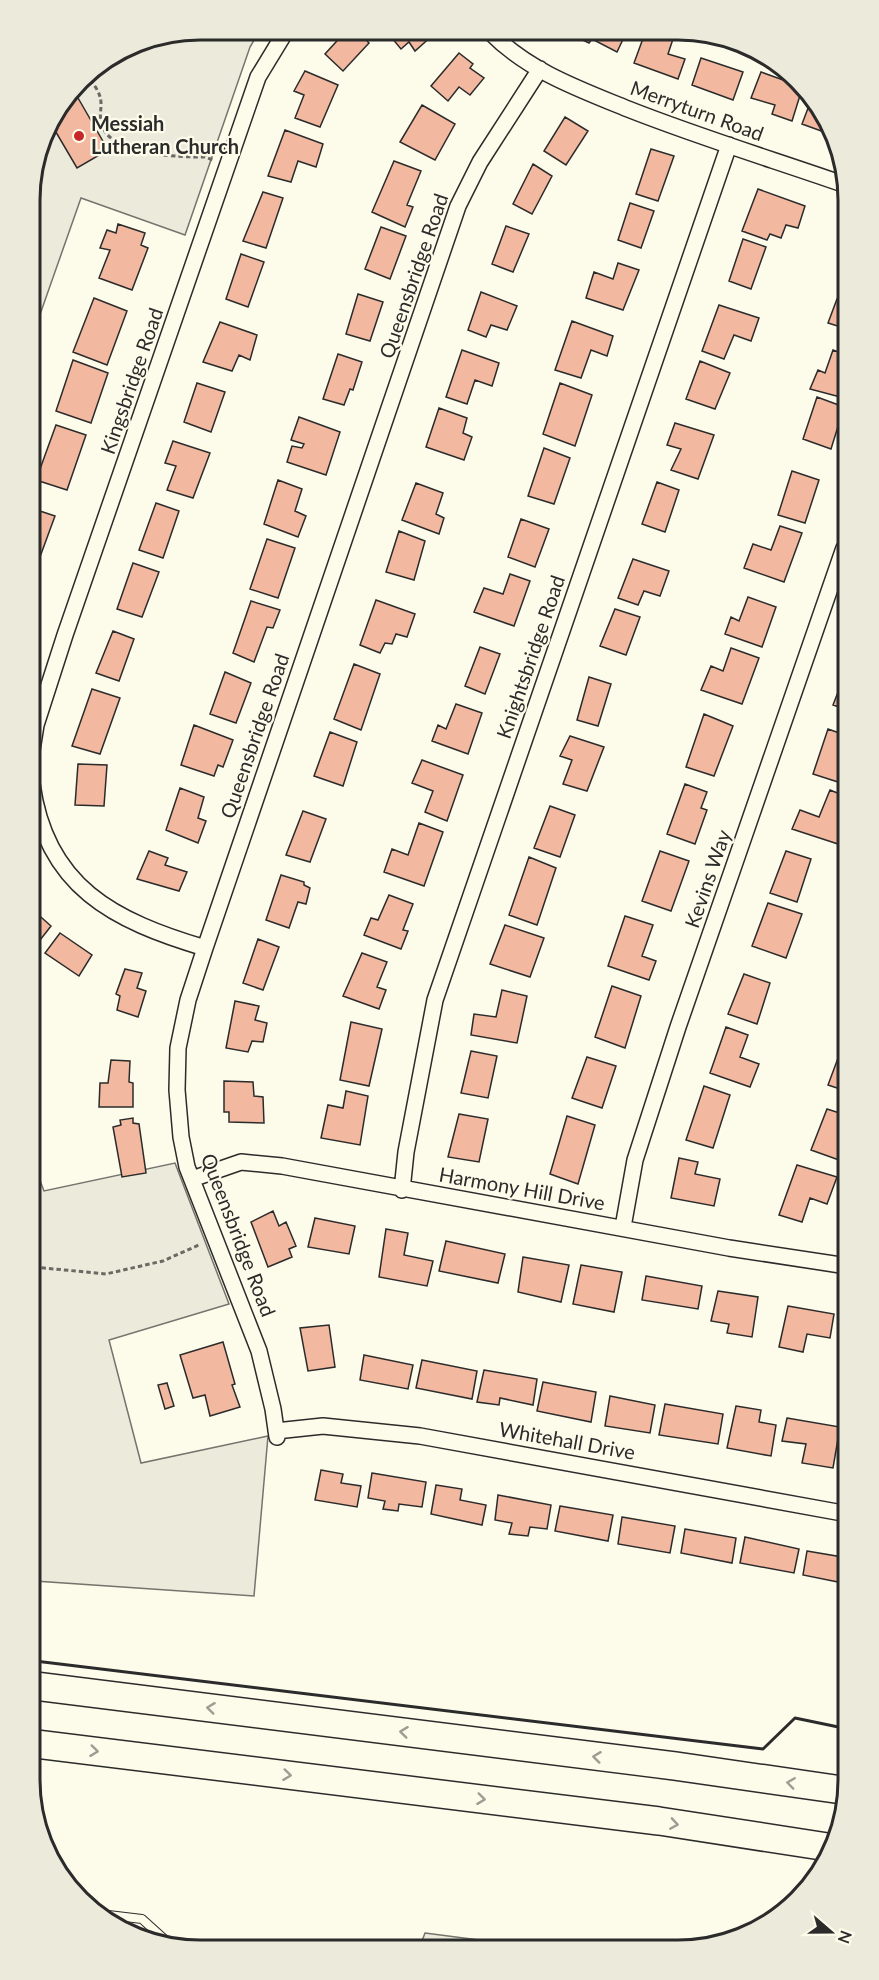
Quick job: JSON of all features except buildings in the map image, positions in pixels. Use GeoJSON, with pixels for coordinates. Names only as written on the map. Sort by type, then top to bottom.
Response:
{"type":"FeatureCollection","features":[{"type":"Feature","properties":{"kind":"highway"},"geometry":{"type":"LineString","coordinates":[[40,1687],[675,1766],[838,1789]]}},
{"type":"Feature","properties":{"kind":"highway"},"geometry":{"type":"LineString","coordinates":[[40,1744],[648,1820],[823,1846]]}},
{"type":"Feature","properties":{"kind":"street","name":"Merryturn Road"},"geometry":{"type":"LineString","coordinates":[[498,40],[540,69],[575,88],[837,182]]}},
{"type":"Feature","properties":{"kind":"street","name":"Kingsbridge Road"},"geometry":{"type":"LineString","coordinates":[[41,710],[258,76],[280,41]]}},
{"type":"Feature","properties":{"kind":"street","name":"Queensbridge Road"},"geometry":{"type":"LineString","coordinates":[[277,1434],[259,1351],[192,1179],[181,1137],[177,1090],[178,1048],[188,1000],[205,948],[458,206],[480,162],[540,69]]}},
{"type":"Feature","properties":{"kind":"street","name":"Knightsbridge Road"},"geometry":{"type":"LineString","coordinates":[[402,1190],[406,1152],[435,1000],[729,145]]}},
{"type":"Feature","properties":{"kind":"street","name":"Kevins Way"},"geometry":{"type":"LineString","coordinates":[[623,1227],[635,1160],[678,1027],[838,565]]}},
{"type":"Feature","properties":{"kind":"street"},"geometry":{"type":"LineString","coordinates":[[41,822],[65,872],[108,910],[132,923],[205,948]]}},
{"type":"Feature","properties":{"kind":"street","name":"Harmony Hill Drive"},"geometry":{"type":"LineString","coordinates":[[192,1179],[241,1162],[282,1166],[402,1190],[623,1227],[729,1248],[838,1265]]}},
{"type":"Feature","properties":{"kind":"street","name":"Whitehall Drive"},"geometry":{"type":"LineString","coordinates":[[277,1434],[323,1426],[420,1436],[838,1512]]}},
{"type":"Feature","properties":{"kind":"lane"},"geometry":{"type":"LineString","coordinates":[[117,1916],[142,1919],[158,1933]]}},
{"type":"Feature","properties":{"kind":"path"},"geometry":{"type":"LineString","coordinates":[[92,83],[100,92],[103,128],[111,137],[131,149],[205,157],[213,160]]}},
{"type":"Feature","properties":{"kind":"path"},"geometry":{"type":"LineString","coordinates":[[40,1268],[106,1274],[163,1261],[201,1244]]}},
{"type":"Feature","properties":{"kind":"shaded area"},"geometry":{"type":"Polygon","coordinates":[[[190,41],[254,41],[185,235],[81,198],[41,312],[42,179],[53,139],[73,103],[87,87],[111,67],[149,49],[190,41]]]}},
{"type":"Feature","properties":{"kind":"shaded area"},"geometry":{"type":"Polygon","coordinates":[[[175,1163],[229,1304],[109,1340],[141,1463],[268,1436],[254,1596],[40,1581],[40,1182],[44,1191],[175,1163]]]}},
{"type":"Feature","properties":{"kind":"shaded area"},"geometry":{"type":"Polygon","coordinates":[[[425,1933],[479,1940],[422,1940],[425,1933]]]}},
{"type":"Feature","properties":{"kind":"wall"},"geometry":{"type":"LineString","coordinates":[[40,1662],[763,1749],[795,1718],[838,1727]]}},
{"type":"Feature","properties":{"kind":"place","name":"Messiah Lutheran Church"},"geometry":{"type":"Point","coordinates":[79,136]}}]}
